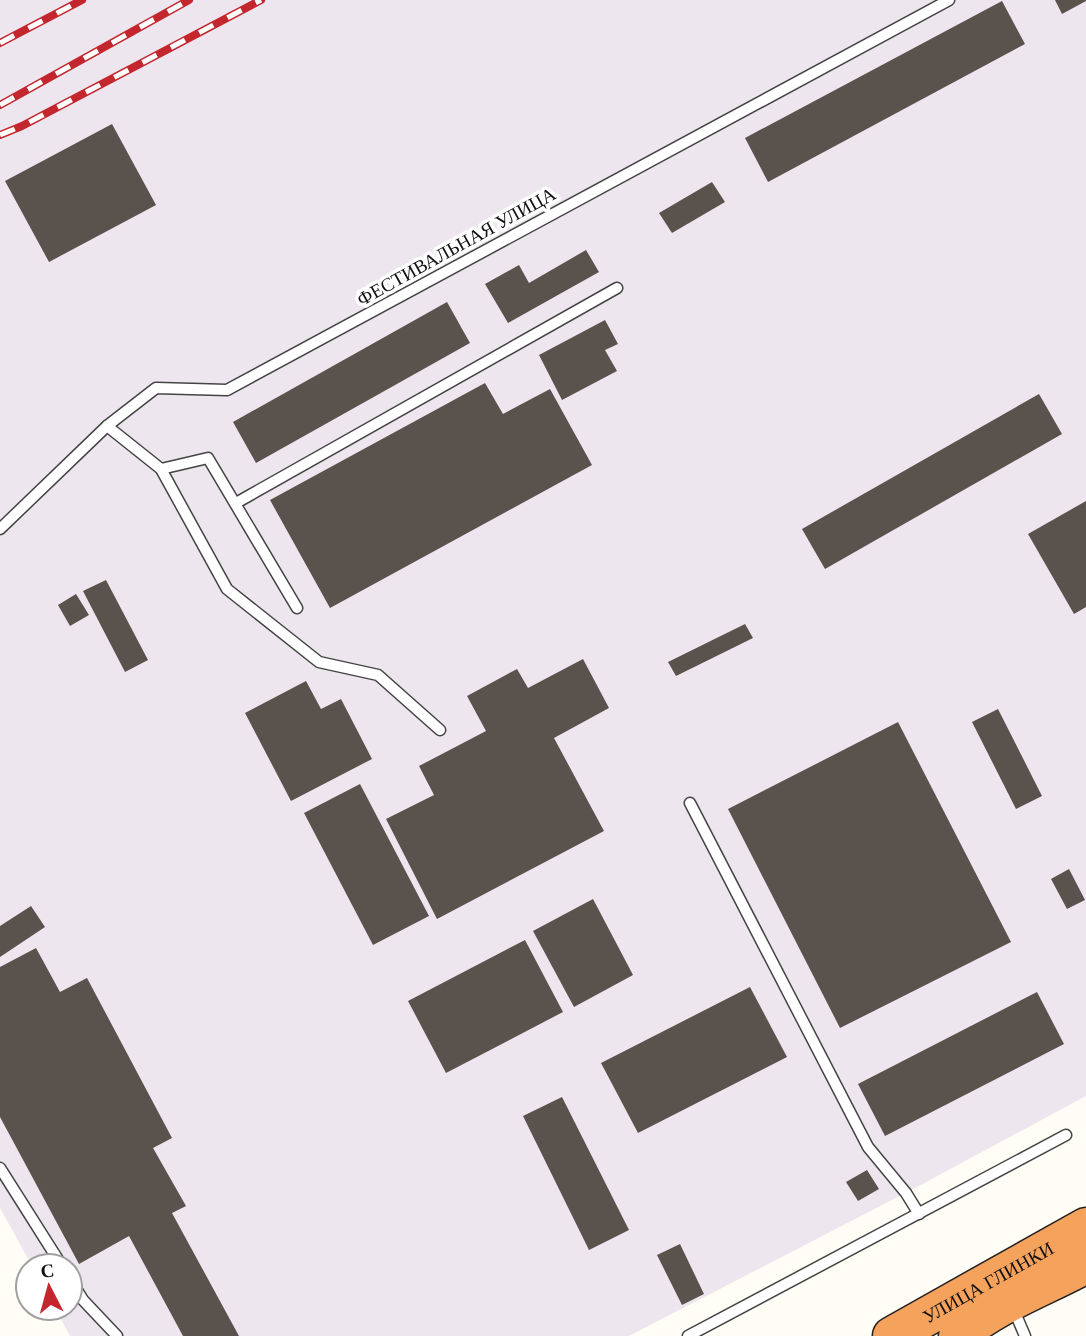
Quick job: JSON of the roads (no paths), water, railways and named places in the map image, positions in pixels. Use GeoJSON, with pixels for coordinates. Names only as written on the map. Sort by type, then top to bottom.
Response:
{"type":"FeatureCollection","features":[{"type":"Feature","properties":{"kind":"highway","name":"УЛИЦА ГЛИНКИ"},"geometry":{"type":"LineString","coordinates":[[958,1336],[968,1328],[1018,1319],[1073,1252]]}},
{"type":"Feature","properties":{"kind":"highway","name":"УЛИЦА ГЛИНКИ"},"geometry":{"type":"LineString","coordinates":[[892,1336],[1073,1252]]}},
{"type":"Feature","properties":{"kind":"lane","name":"ФЕСТИВАЛЬНАЯ УЛИЦА"},"geometry":{"type":"LineString","coordinates":[[0,529],[107,426],[156,388],[227,390],[949,0]]}},
{"type":"Feature","properties":{"kind":"lane"},"geometry":{"type":"LineString","coordinates":[[236,503],[617,288]]}},
{"type":"Feature","properties":{"kind":"lane"},"geometry":{"type":"LineString","coordinates":[[107,426],[162,469],[226,589],[318,662],[378,675],[440,730]]}},
{"type":"Feature","properties":{"kind":"lane"},"geometry":{"type":"LineString","coordinates":[[162,469],[208,458],[298,608]]}},
{"type":"Feature","properties":{"kind":"lane"},"geometry":{"type":"LineString","coordinates":[[691,803],[868,1147],[906,1193],[919,1214]]}},
{"type":"Feature","properties":{"kind":"lane"},"geometry":{"type":"LineString","coordinates":[[688,1336],[1066,1135]]}},
{"type":"Feature","properties":{"kind":"lane"},"geometry":{"type":"LineString","coordinates":[[0,1168],[53,1252]]}},
{"type":"Feature","properties":{"kind":"lane"},"geometry":{"type":"LineString","coordinates":[[84,1301],[117,1336]]}},
{"type":"Feature","properties":{"kind":"railway"},"geometry":{"type":"LineString","coordinates":[[0,43],[82,0]]}},
{"type":"Feature","properties":{"kind":"railway"},"geometry":{"type":"LineString","coordinates":[[0,105],[189,0]]}},
{"type":"Feature","properties":{"kind":"railway"},"geometry":{"type":"LineString","coordinates":[[0,135],[22,126],[261,0]]}}]}
